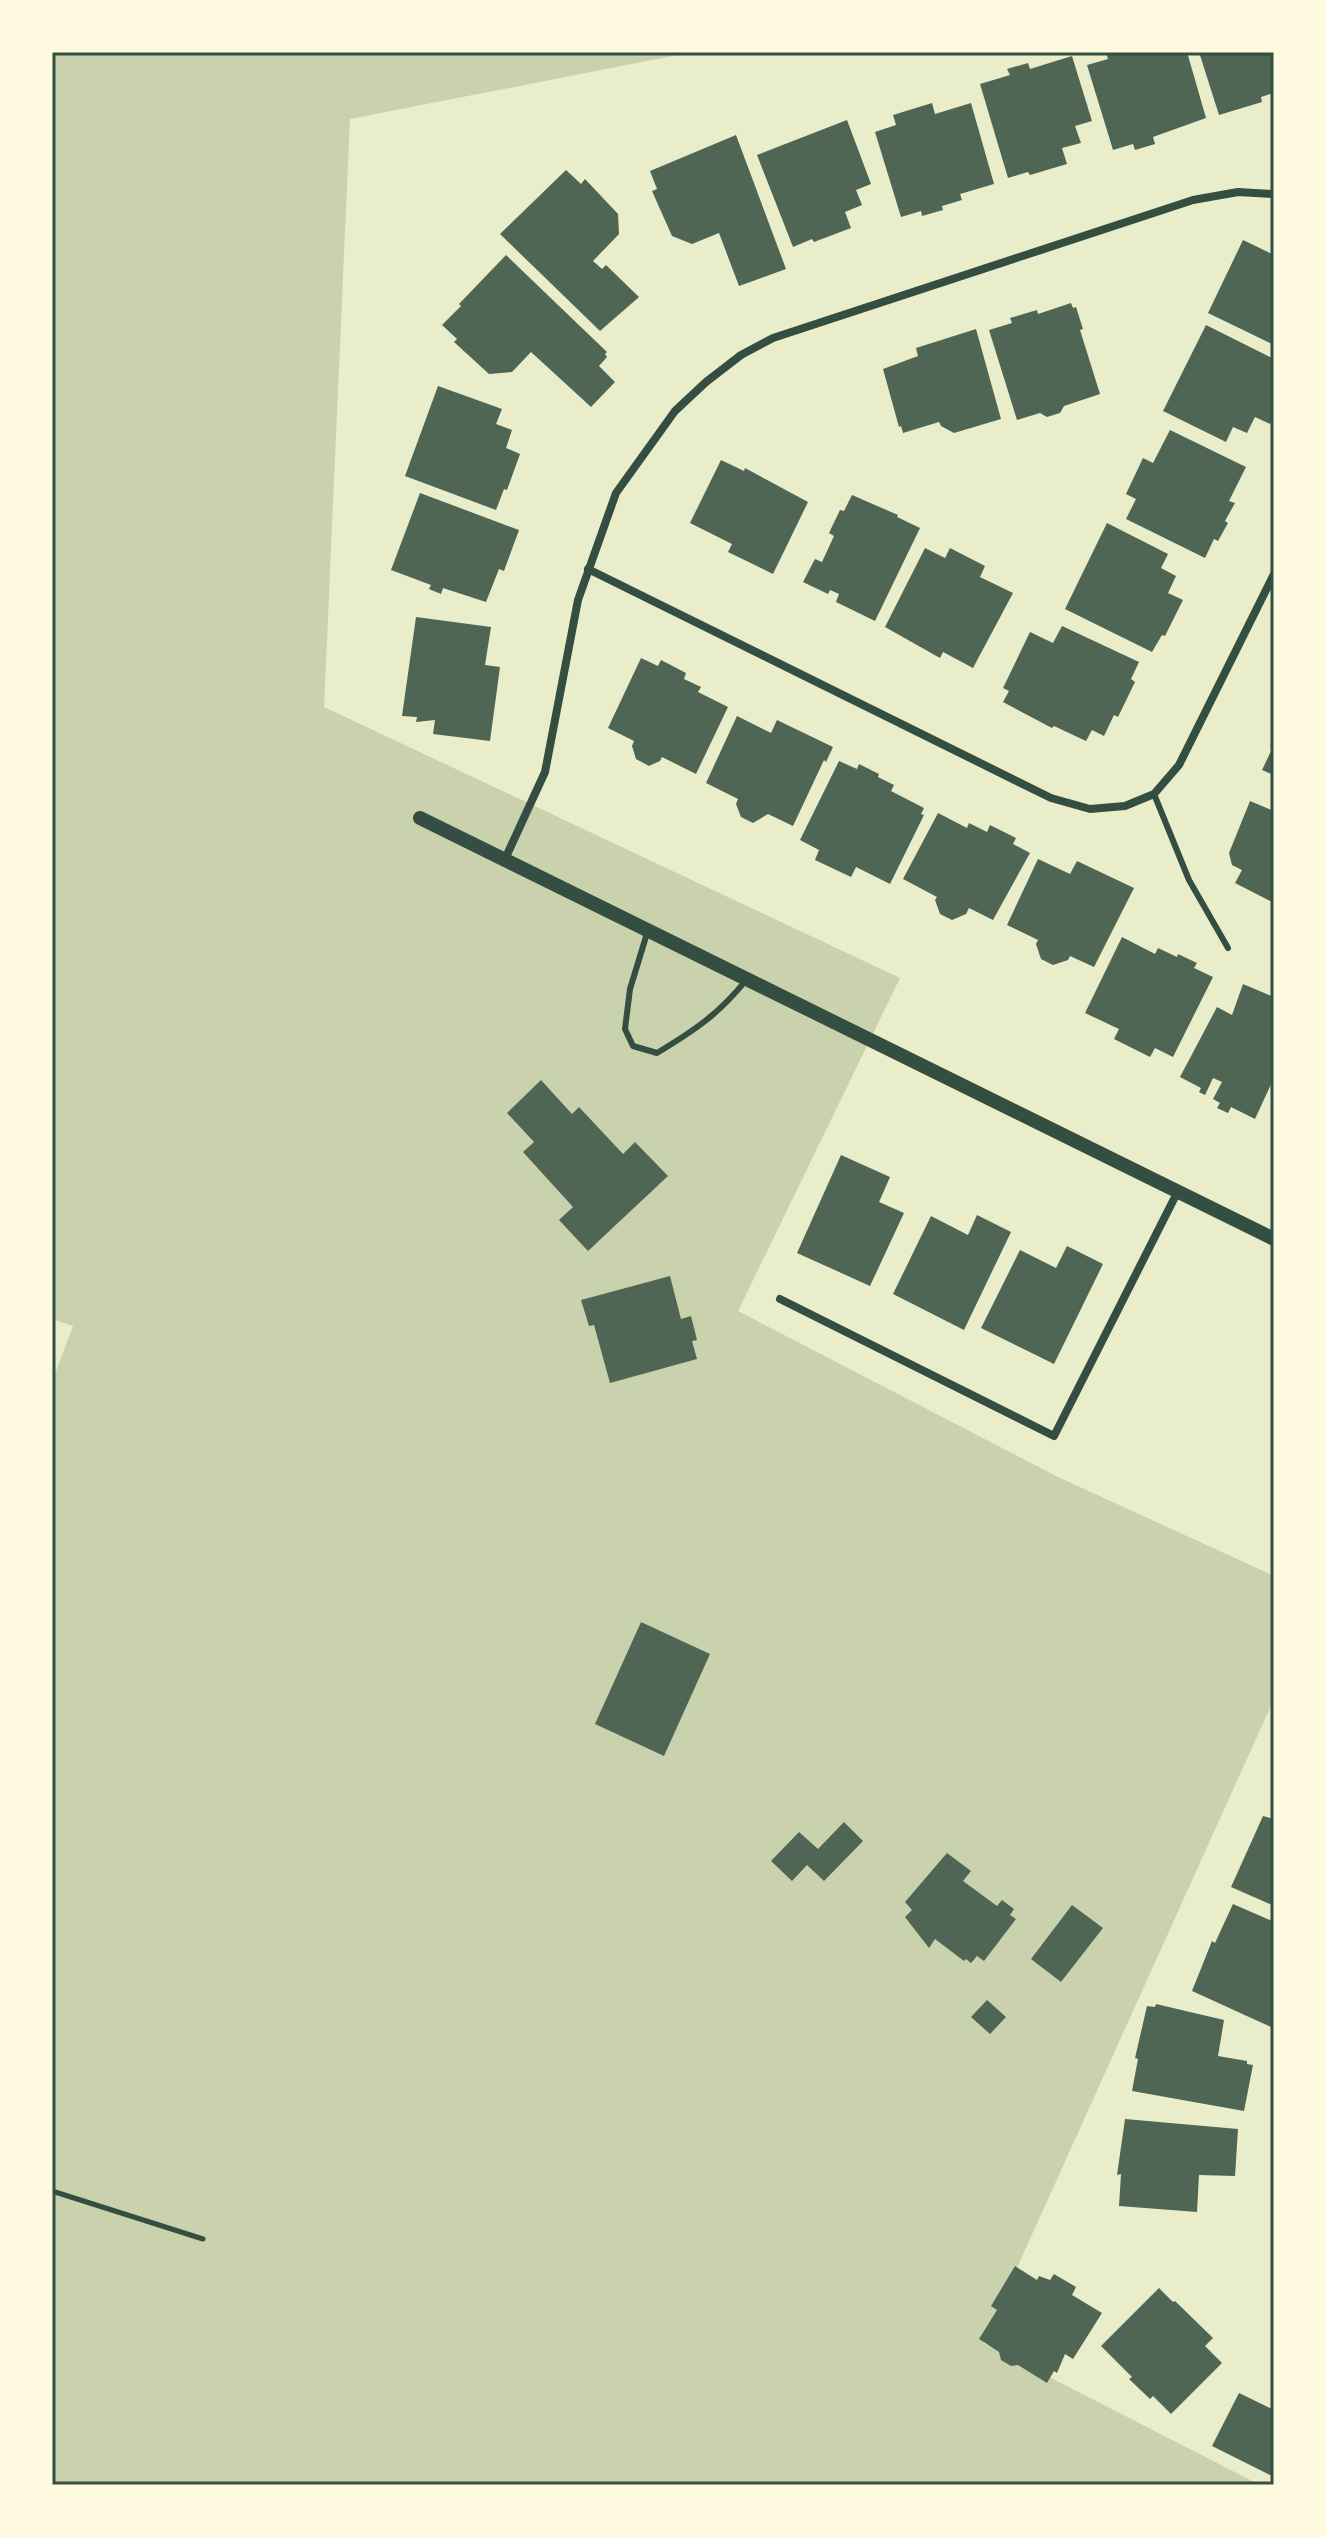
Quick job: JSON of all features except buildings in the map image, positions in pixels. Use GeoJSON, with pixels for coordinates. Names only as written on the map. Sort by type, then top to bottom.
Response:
{"type":"FeatureCollection","features":[{"type":"Feature","properties":{"kind":"street"},"geometry":{"type":"LineString","coordinates":[[505,859],[545,772],[578,600],[616,493],[675,411],[706,382],[741,355],[773,338],[1193,200],[1238,192],[1274,194]]}},
{"type":"Feature","properties":{"kind":"street"},"geometry":{"type":"LineString","coordinates":[[588,569],[1051,798],[1090,809],[1125,806],[1154,794],[1179,765],[1274,574]]}},
{"type":"Feature","properties":{"kind":"street"},"geometry":{"type":"LineString","coordinates":[[420,818],[1274,1239]]}},
{"type":"Feature","properties":{"kind":"street"},"geometry":{"type":"LineString","coordinates":[[780,1299],[1054,1436],[1178,1191]]}},
{"type":"Feature","properties":{"kind":"lane"},"geometry":{"type":"LineString","coordinates":[[1154,794],[1189,880],[1228,948]]}},
{"type":"Feature","properties":{"kind":"lane"},"geometry":{"type":"LineString","coordinates":[[648,930],[637,961],[625,1029],[633,1046],[657,1053],[726,1006],[748,979]]}},
{"type":"Feature","properties":{"kind":"path"},"geometry":{"type":"LineString","coordinates":[[52,2191],[203,2239]]}},
{"type":"Feature","properties":{"kind":"green space"},"geometry":{"type":"Polygon","coordinates":[[[52,52],[693,52],[350,119],[324,707],[900,978],[738,1311],[1056,1476],[1274,1576],[1274,1699],[983,2343],[1260,2485],[52,2485],[52,1382],[73,1326],[52,1319],[52,52]]]}}]}
